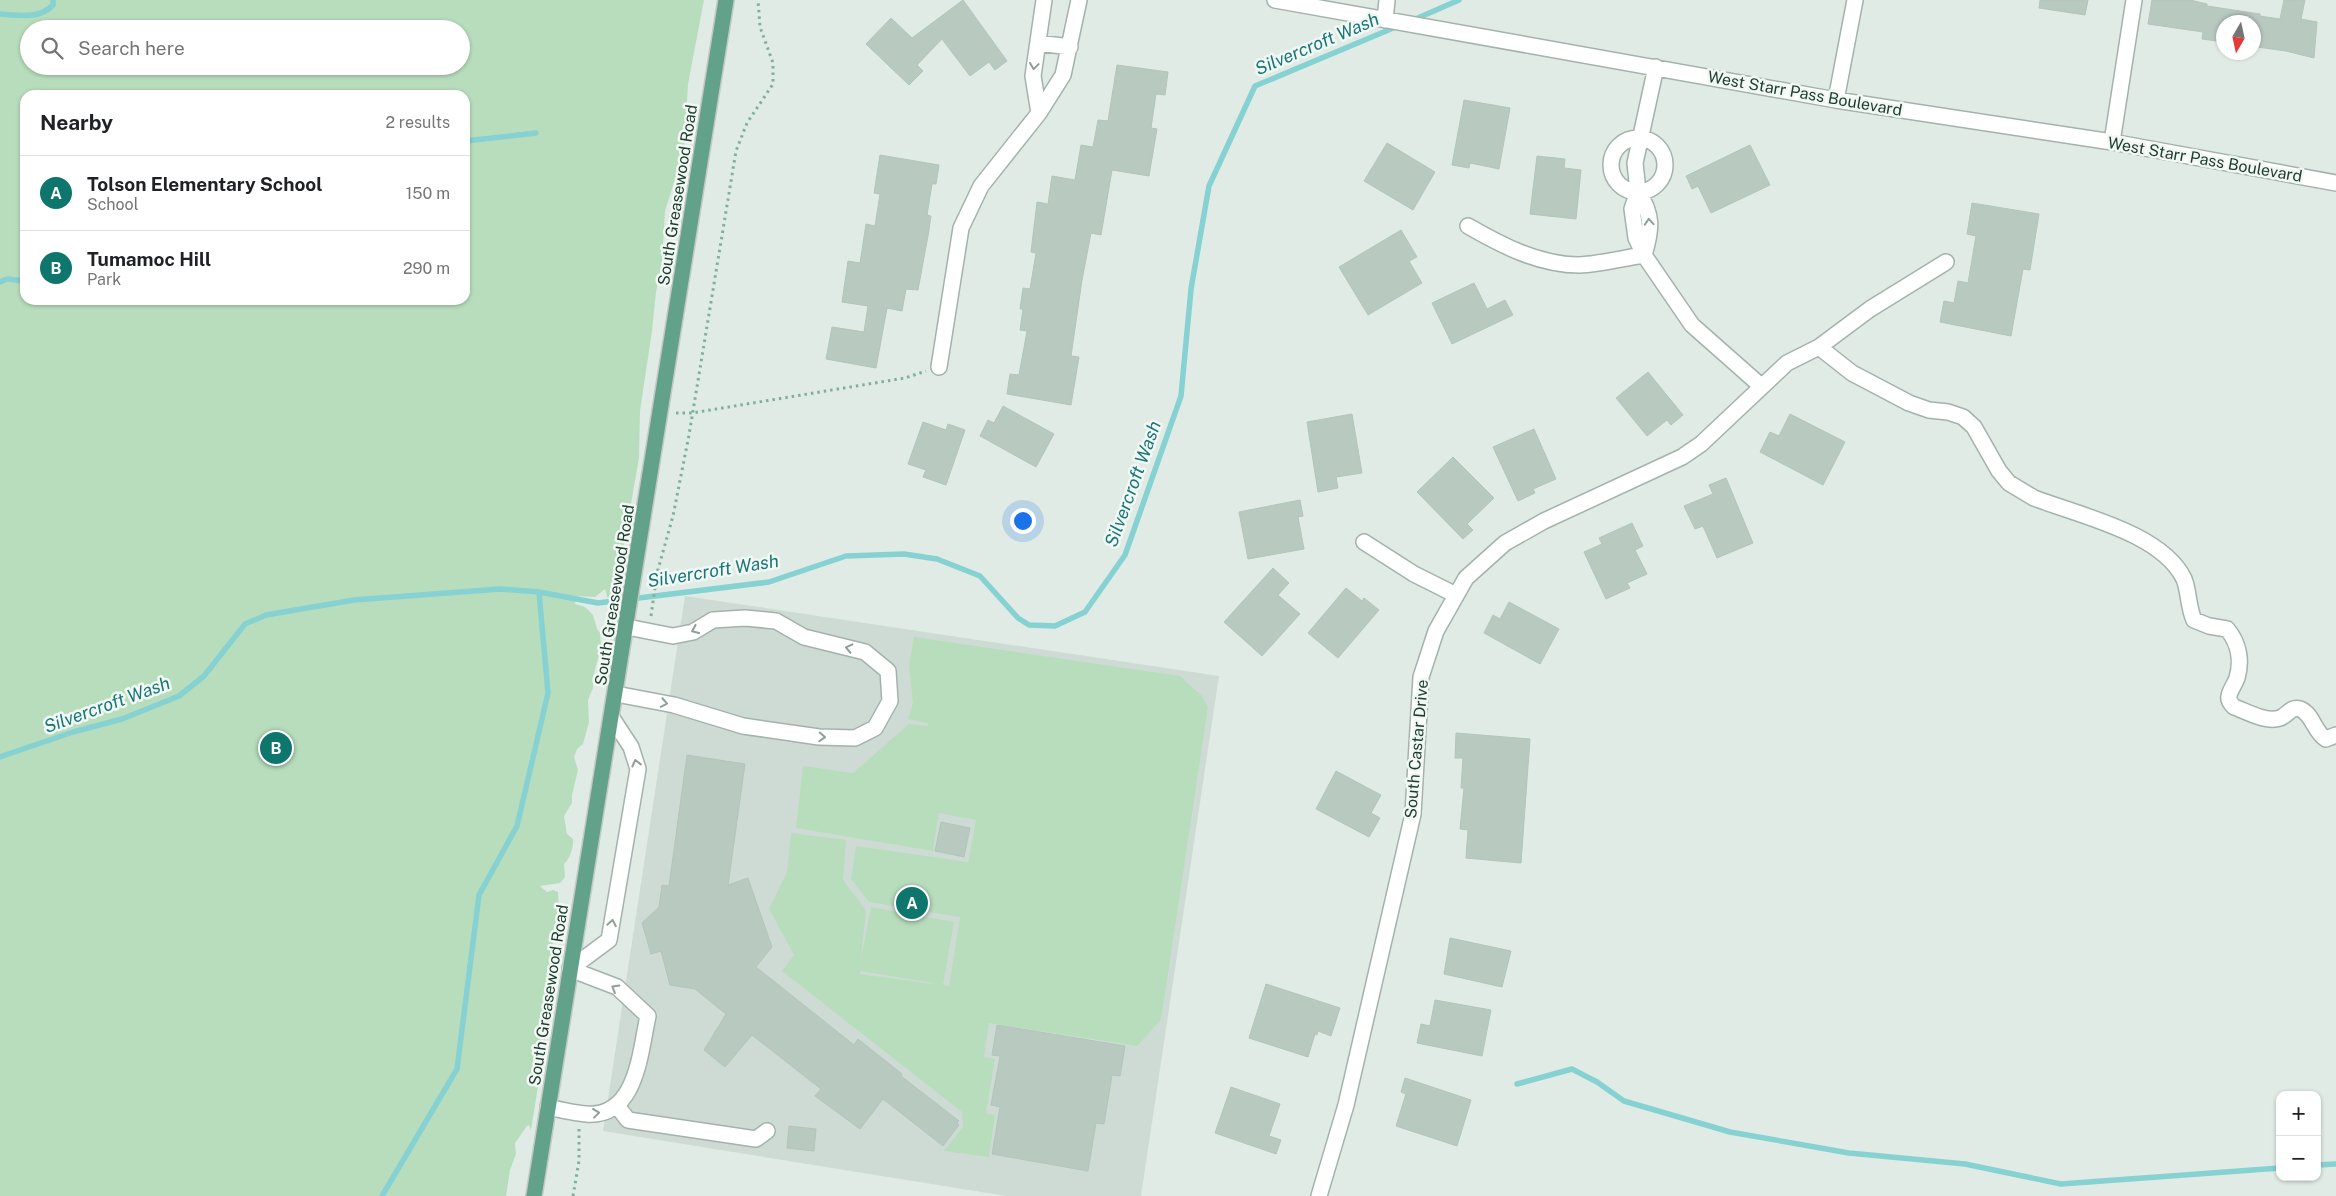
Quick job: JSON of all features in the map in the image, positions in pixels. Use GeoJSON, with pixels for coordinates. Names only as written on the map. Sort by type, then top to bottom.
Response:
{"type":"FeatureCollection","features":[{"type":"Feature","properties":{"kind":"main road","name":"South Greasewood Road"},"geometry":{"type":"LineString","coordinates":[[534,1196],[627,627],[726,0]]}},
{"type":"Feature","properties":{"kind":"street"},"geometry":{"type":"LineString","coordinates":[[1039,113],[1033,76],[1044,0]]}},
{"type":"Feature","properties":{"kind":"street"},"geometry":{"type":"LineString","coordinates":[[938,367],[961,228],[981,186],[1039,113],[1063,75],[1079,0]]}},
{"type":"Feature","properties":{"kind":"street","name":"West Starr Pass Boulevard"},"geometry":{"type":"LineString","coordinates":[[1275,0],[1836,100],[2112,142],[2336,182]]}},
{"type":"Feature","properties":{"kind":"street"},"geometry":{"type":"LineString","coordinates":[[1385,20],[1387,0]]}},
{"type":"Feature","properties":{"kind":"street"},"geometry":{"type":"LineString","coordinates":[[1836,100],[1855,0]]}},
{"type":"Feature","properties":{"kind":"street"},"geometry":{"type":"LineString","coordinates":[[2112,142],[2134,0]]}},
{"type":"Feature","properties":{"kind":"street"},"geometry":{"type":"LineString","coordinates":[[1038,44],[1070,47]]}},
{"type":"Feature","properties":{"kind":"street"},"geometry":{"type":"LineString","coordinates":[[1656,67],[1635,163],[1638,191],[1632,209],[1636,238],[1644,255],[1692,325],[1761,386]]}},
{"type":"Feature","properties":{"kind":"street"},"geometry":{"type":"LineString","coordinates":[[1640,138],[1654,144],[1660,151],[1664,167],[1657,183],[1650,188],[1638,191],[1624,188],[1618,183],[1611,167],[1615,150],[1622,143],[1640,138]]}},
{"type":"Feature","properties":{"kind":"street"},"geometry":{"type":"LineString","coordinates":[[1468,226],[1491,240],[1539,260],[1579,265],[1644,255]]}},
{"type":"Feature","properties":{"kind":"street","name":"South Castar Drive"},"geometry":{"type":"LineString","coordinates":[[1319,1196],[1346,1105],[1413,814],[1421,676],[1436,631],[1466,578],[1505,543],[1544,521],[1682,457],[1701,444],[1787,362],[1819,347],[1870,309],[1946,262]]}},
{"type":"Feature","properties":{"kind":"street"},"geometry":{"type":"LineString","coordinates":[[1819,347],[1852,373],[1909,403],[1929,410],[1948,412],[1963,417],[1974,427],[1999,471],[2018,490],[2050,504],[2134,534],[2150,544],[2169,560],[2184,580],[2189,609],[2194,620],[2209,626],[2228,629],[2232,635],[2239,654],[2240,666],[2229,696],[2230,702],[2234,707],[2272,719],[2281,718],[2290,710],[2298,708],[2305,711],[2320,736],[2326,739],[2336,735]]}},
{"type":"Feature","properties":{"kind":"street"},"geometry":{"type":"LineString","coordinates":[[1364,542],[1414,574],[1456,596]]}},
{"type":"Feature","properties":{"kind":"street"},"geometry":{"type":"LineString","coordinates":[[616,694],[674,705],[743,726],[818,737],[855,738],[875,728],[890,701],[888,671],[865,652],[804,637],[776,621],[745,618],[713,620],[692,632],[673,636],[627,627]]}},
{"type":"Feature","properties":{"kind":"street"},"geometry":{"type":"LineString","coordinates":[[570,969],[609,940],[638,769],[631,747],[612,718]]}},
{"type":"Feature","properties":{"kind":"street"},"geometry":{"type":"LineString","coordinates":[[548,1107],[587,1114],[604,1113],[617,1106],[632,1086],[648,1016],[617,987],[570,969]]}},
{"type":"Feature","properties":{"kind":"street"},"geometry":{"type":"LineString","coordinates":[[617,1106],[628,1120],[756,1139],[768,1131]]}},
{"type":"Feature","properties":{"kind":"path"},"geometry":{"type":"LineString","coordinates":[[651,616],[658,573],[673,516],[692,413],[736,151],[747,123],[773,84],[773,63],[760,27],[758,0]]}},
{"type":"Feature","properties":{"kind":"path"},"geometry":{"type":"LineString","coordinates":[[660,413],[692,413],[905,378],[938,367]]}},
{"type":"Feature","properties":{"kind":"path"},"geometry":{"type":"LineString","coordinates":[[573,1196],[579,1161],[579,1125]]}},
{"type":"Feature","properties":{"kind":"shaded area"},"geometry":{"type":"Polygon","coordinates":[[[685,596],[1219,676],[1141,1196],[1006,1196],[603,1131],[685,596]]]}},
{"type":"Feature","properties":{"kind":"green space"},"geometry":{"type":"Polygon","coordinates":[[[0,0],[704,0],[688,84],[684,151],[665,211],[662,261],[640,411],[639,458],[622,555],[617,567],[612,598],[608,599],[605,589],[595,597],[576,596],[575,604],[585,607],[593,615],[600,633],[601,647],[593,677],[593,688],[588,700],[589,722],[583,744],[577,749],[574,757],[578,770],[572,803],[564,816],[567,834],[573,839],[570,856],[564,864],[565,877],[560,883],[540,886],[547,892],[553,890],[558,892],[559,911],[554,929],[553,948],[557,961],[550,970],[554,986],[531,1130],[529,1125],[527,1126],[515,1143],[516,1154],[510,1170],[506,1196],[0,1196],[0,0]]]}},
{"type":"Feature","properties":{"kind":"green space"},"geometry":{"type":"Polygon","coordinates":[[[914,637],[1180,676],[1201,695],[1208,707],[1161,1020],[1137,1046],[989,1023],[984,1057],[995,1059],[986,1113],[995,1115],[989,1157],[944,1151],[963,1127],[962,1112],[782,971],[794,955],[769,909],[787,872],[791,833],[846,840],[843,880],[866,910],[861,959],[871,907],[954,922],[943,985],[949,986],[960,917],[869,902],[851,879],[856,846],[968,862],[976,820],[939,813],[933,851],[796,828],[803,766],[853,773],[909,724],[928,726],[928,723],[908,719],[913,703],[909,665],[914,637]],[[860,971],[860,974],[933,983],[860,971]]]}},
{"type":"Feature","properties":{"kind":"building"},"geometry":{"type":"Polygon","coordinates":[[[963,0],[1007,61],[995,70],[989,62],[970,76],[942,39],[917,65],[923,71],[909,85],[866,44],[891,18],[912,38],[963,0]]]}},
{"type":"Feature","properties":{"kind":"building"},"geometry":{"type":"Polygon","coordinates":[[[2040,0],[2088,0],[2085,15],[2039,8],[2040,0]]]}},
{"type":"Feature","properties":{"kind":"building"},"geometry":{"type":"Polygon","coordinates":[[[2152,0],[2190,0],[2207,4],[2207,6],[2260,14],[2216,15],[2216,41],[2202,39],[2203,32],[2148,24],[2152,0]]]}},
{"type":"Feature","properties":{"kind":"building"},"geometry":{"type":"Polygon","coordinates":[[[2284,0],[2305,0],[2301,19],[2317,22],[2314,58],[2261,48],[2261,16],[2280,19],[2284,0]]]}},
{"type":"Feature","properties":{"kind":"building"},"geometry":{"type":"Polygon","coordinates":[[[1117,65],[1168,72],[1165,95],[1156,94],[1151,128],[1157,129],[1149,176],[1112,170],[1101,235],[1091,233],[1082,280],[1071,356],[1079,357],[1071,405],[1007,394],[1010,374],[1019,375],[1027,331],[1020,330],[1023,309],[1020,309],[1023,288],[1030,289],[1036,253],[1031,252],[1037,202],[1048,204],[1052,176],[1075,180],[1081,145],[1093,147],[1098,120],[1108,121],[1117,65]]]}},
{"type":"Feature","properties":{"kind":"building"},"geometry":{"type":"Polygon","coordinates":[[[1464,100],[1510,108],[1499,169],[1470,163],[1469,168],[1452,165],[1464,100]]]}},
{"type":"Feature","properties":{"kind":"building"},"geometry":{"type":"Polygon","coordinates":[[[1387,143],[1435,172],[1413,210],[1364,181],[1387,143]]]}},
{"type":"Feature","properties":{"kind":"building"},"geometry":{"type":"Polygon","coordinates":[[[1750,145],[1770,185],[1711,213],[1698,186],[1692,189],[1686,176],[1750,145]]]}},
{"type":"Feature","properties":{"kind":"building"},"geometry":{"type":"Polygon","coordinates":[[[880,155],[939,165],[936,184],[932,184],[927,215],[931,216],[918,290],[906,289],[902,311],[887,308],[876,368],[826,359],[832,327],[864,332],[868,306],[842,302],[848,261],[860,263],[866,224],[875,226],[880,194],[874,193],[880,155]]]}},
{"type":"Feature","properties":{"kind":"building"},"geometry":{"type":"Polygon","coordinates":[[[1537,156],[1565,159],[1564,168],[1581,170],[1576,219],[1530,214],[1537,156]]]}},
{"type":"Feature","properties":{"kind":"building"},"geometry":{"type":"Polygon","coordinates":[[[1972,203],[2039,214],[2030,270],[2023,269],[2011,336],[1940,322],[1944,301],[1954,303],[1958,281],[1968,283],[1976,236],[1967,234],[1972,203]]]}},
{"type":"Feature","properties":{"kind":"building"},"geometry":{"type":"Polygon","coordinates":[[[1401,230],[1417,257],[1409,261],[1422,283],[1368,315],[1339,267],[1401,230]]]}},
{"type":"Feature","properties":{"kind":"building"},"geometry":{"type":"Polygon","coordinates":[[[1474,283],[1487,309],[1505,300],[1513,315],[1452,344],[1432,303],[1474,283]]]}},
{"type":"Feature","properties":{"kind":"building"},"geometry":{"type":"Polygon","coordinates":[[[1648,372],[1683,415],[1671,425],[1667,420],[1647,436],[1616,398],[1648,372]]]}},
{"type":"Feature","properties":{"kind":"building"},"geometry":{"type":"Polygon","coordinates":[[[1003,406],[1054,434],[1036,467],[980,436],[988,420],[994,423],[1003,406]]]}},
{"type":"Feature","properties":{"kind":"building"},"geometry":{"type":"Polygon","coordinates":[[[1352,414],[1362,473],[1336,477],[1338,488],[1318,492],[1307,422],[1352,414]]]}},
{"type":"Feature","properties":{"kind":"building"},"geometry":{"type":"Polygon","coordinates":[[[1790,414],[1845,442],[1823,485],[1760,452],[1770,432],[1779,436],[1790,414]]]}},
{"type":"Feature","properties":{"kind":"building"},"geometry":{"type":"Polygon","coordinates":[[[923,422],[946,430],[948,424],[965,430],[946,485],[923,477],[926,470],[908,464],[923,422]]]}},
{"type":"Feature","properties":{"kind":"building"},"geometry":{"type":"Polygon","coordinates":[[[1534,429],[1556,479],[1533,489],[1535,493],[1518,501],[1493,447],[1534,429]]]}},
{"type":"Feature","properties":{"kind":"building"},"geometry":{"type":"Polygon","coordinates":[[[1453,457],[1494,498],[1467,524],[1473,530],[1463,539],[1417,492],[1453,457]]]}},
{"type":"Feature","properties":{"kind":"building"},"geometry":{"type":"Polygon","coordinates":[[[1726,478],[1753,543],[1717,558],[1703,526],[1695,529],[1684,506],[1713,494],[1709,485],[1726,478]]]}},
{"type":"Feature","properties":{"kind":"building"},"geometry":{"type":"Polygon","coordinates":[[[1300,500],[1303,516],[1298,517],[1304,549],[1248,559],[1239,512],[1300,500]]]}},
{"type":"Feature","properties":{"kind":"building"},"geometry":{"type":"Polygon","coordinates":[[[1632,523],[1643,546],[1635,550],[1647,574],[1627,583],[1630,588],[1606,599],[1584,552],[1602,544],[1599,538],[1632,523]]]}},
{"type":"Feature","properties":{"kind":"building"},"geometry":{"type":"Polygon","coordinates":[[[1273,568],[1289,583],[1278,595],[1300,614],[1262,656],[1224,622],[1273,568]]]}},
{"type":"Feature","properties":{"kind":"building"},"geometry":{"type":"Polygon","coordinates":[[[1346,588],[1362,601],[1364,598],[1379,610],[1338,658],[1308,633],[1346,588]]]}},
{"type":"Feature","properties":{"kind":"building"},"geometry":{"type":"Polygon","coordinates":[[[1509,602],[1559,629],[1540,664],[1484,633],[1493,615],[1500,619],[1509,602]]]}},
{"type":"Feature","properties":{"kind":"building"},"geometry":{"type":"Polygon","coordinates":[[[1456,733],[1530,739],[1521,863],[1466,858],[1468,830],[1460,829],[1464,788],[1461,788],[1463,758],[1455,758],[1456,733]]]}},
{"type":"Feature","properties":{"kind":"building"},"geometry":{"type":"Polygon","coordinates":[[[687,755],[745,764],[728,885],[748,878],[772,947],[756,967],[854,1045],[858,1039],[902,1074],[901,1076],[959,1121],[957,1123],[959,1125],[943,1146],[883,1099],[860,1129],[815,1096],[821,1089],[752,1035],[725,1067],[704,1050],[726,1014],[695,989],[670,985],[661,951],[651,954],[642,923],[659,907],[662,885],[669,886],[687,755]]]}},
{"type":"Feature","properties":{"kind":"building"},"geometry":{"type":"Polygon","coordinates":[[[1336,771],[1381,795],[1371,813],[1380,818],[1369,837],[1316,809],[1336,771]]]}},
{"type":"Feature","properties":{"kind":"building"},"geometry":{"type":"Polygon","coordinates":[[[941,822],[970,828],[964,857],[935,851],[941,822]]]}},
{"type":"Feature","properties":{"kind":"building"},"geometry":{"type":"Polygon","coordinates":[[[1450,938],[1511,951],[1502,987],[1444,974],[1450,938]]]}},
{"type":"Feature","properties":{"kind":"building"},"geometry":{"type":"Polygon","coordinates":[[[1266,984],[1340,1008],[1331,1036],[1318,1031],[1317,1035],[1315,1034],[1308,1057],[1249,1038],[1266,984]]]}},
{"type":"Feature","properties":{"kind":"building"},"geometry":{"type":"Polygon","coordinates":[[[1435,1000],[1491,1010],[1482,1056],[1417,1043],[1421,1024],[1430,1026],[1435,1000]]]}},
{"type":"Feature","properties":{"kind":"building"},"geometry":{"type":"Polygon","coordinates":[[[997,1025],[1125,1046],[1120,1076],[1112,1075],[1104,1124],[1096,1123],[1088,1171],[992,1154],[1000,1107],[991,1105],[1000,1056],[992,1055],[997,1025]]]}},
{"type":"Feature","properties":{"kind":"building"},"geometry":{"type":"Polygon","coordinates":[[[1405,1078],[1471,1100],[1457,1146],[1396,1126],[1406,1094],[1401,1092],[1405,1078]]]}},
{"type":"Feature","properties":{"kind":"building"},"geometry":{"type":"Polygon","coordinates":[[[1231,1087],[1280,1104],[1269,1136],[1281,1140],[1276,1154],[1215,1133],[1231,1087]]]}},
{"type":"Feature","properties":{"kind":"building"},"geometry":{"type":"Polygon","coordinates":[[[789,1126],[816,1129],[814,1151],[787,1148],[789,1126]]]}},
{"type":"Feature","properties":{"kind":"waterway"},"geometry":{"type":"LineString","coordinates":[[0,14],[35,15],[47,10],[53,5],[53,0]]}},
{"type":"Feature","properties":{"kind":"waterway","name":"Silvercroft Wash"},"geometry":{"type":"LineString","coordinates":[[1411,21],[1459,0]]}},
{"type":"Feature","properties":{"kind":"waterway","name":"Silvercroft Wash"},"geometry":{"type":"LineString","coordinates":[[0,757],[73,732],[122,719],[179,696],[204,676],[245,624],[266,615],[354,600],[500,589],[539,592],[598,603],[769,582],[846,556],[904,554],[937,559],[980,576],[1018,618],[1029,625],[1055,626],[1085,612],[1125,555],[1181,396],[1191,289],[1209,186],[1255,86],[1398,26]]}},
{"type":"Feature","properties":{"kind":"waterway"},"geometry":{"type":"LineString","coordinates":[[470,140],[536,133]]}},
{"type":"Feature","properties":{"kind":"waterway"},"geometry":{"type":"LineString","coordinates":[[0,282],[7,279],[20,280]]}},
{"type":"Feature","properties":{"kind":"waterway"},"geometry":{"type":"LineString","coordinates":[[382,1196],[457,1069],[479,895],[517,826],[548,693],[539,592]]}},
{"type":"Feature","properties":{"kind":"waterway"},"geometry":{"type":"LineString","coordinates":[[1517,1084],[1572,1069],[1597,1082],[1624,1101],[1730,1132],[1849,1153],[1965,1164],[2061,1184],[2276,1168]]}},
{"type":"Feature","properties":{"kind":"waterway"},"geometry":{"type":"LineString","coordinates":[[2321,1165],[2336,1164]]}},
{"type":"Feature","properties":{"kind":"place","name":"Tumamoc Hill"},"geometry":{"type":"Point","coordinates":[276,748]}},
{"type":"Feature","properties":{"kind":"place","name":"Tolson Elementary School"},"geometry":{"type":"Point","coordinates":[912,903]}}]}
